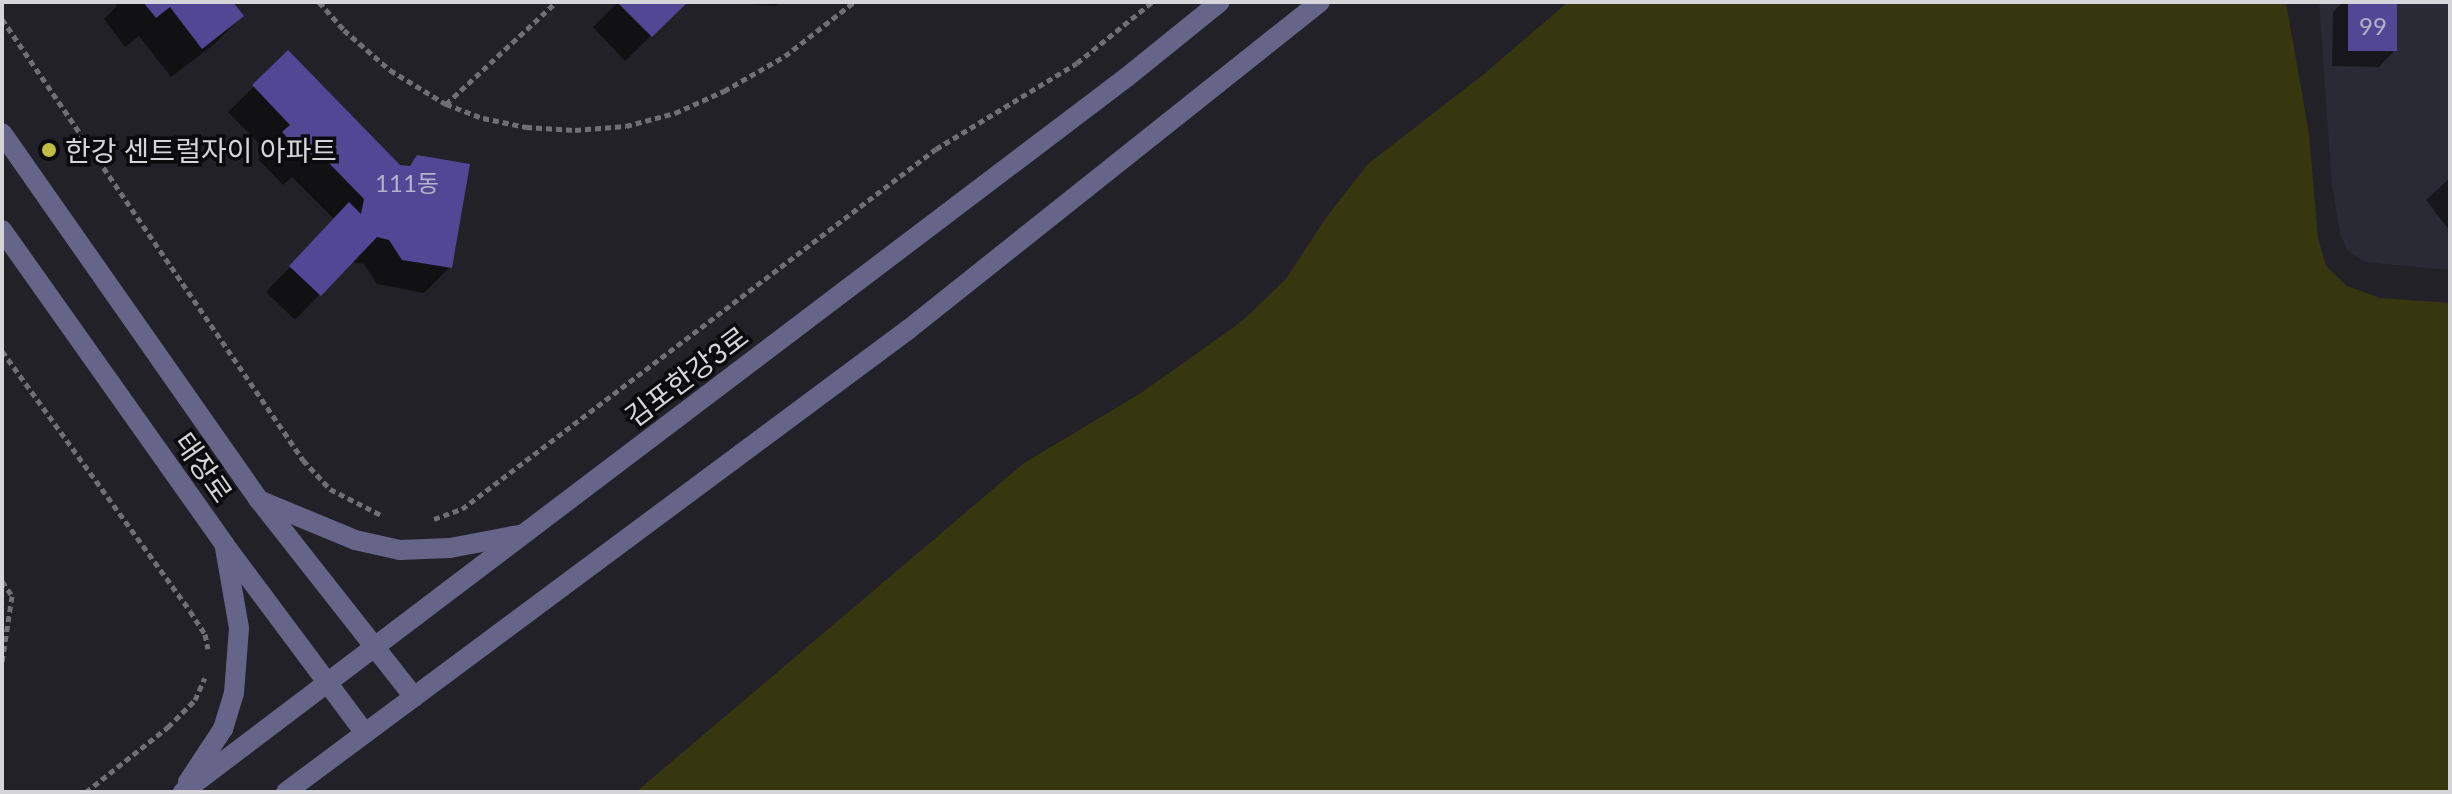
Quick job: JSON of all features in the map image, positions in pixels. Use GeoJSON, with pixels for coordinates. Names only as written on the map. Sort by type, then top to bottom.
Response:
{"type":"FeatureCollection","features":[{"type":"Feature","properties":{"kind":"street","name":"김포한강3로"},"geometry":{"type":"LineString","coordinates":[[182,792],[1220,2]]}},
{"type":"Feature","properties":{"kind":"street"},"geometry":{"type":"LineString","coordinates":[[286,792],[909,329],[1320,2]]}},
{"type":"Feature","properties":{"kind":"street"},"geometry":{"type":"LineString","coordinates":[[2,133],[259,500],[414,697]]}},
{"type":"Feature","properties":{"kind":"street","name":"태장로"},"geometry":{"type":"LineString","coordinates":[[2,230],[224,544],[365,733]]}},
{"type":"Feature","properties":{"kind":"street"},"geometry":{"type":"LineString","coordinates":[[259,500],[355,540],[400,550],[450,548],[523,534]]}},
{"type":"Feature","properties":{"kind":"street"},"geometry":{"type":"LineString","coordinates":[[182,792],[223,729],[234,693],[239,628],[224,544]]}},
{"type":"Feature","properties":{"kind":"path"},"geometry":{"type":"LineString","coordinates":[[319,2],[344,30],[390,70],[446,104],[483,118],[526,127],[575,130],[626,126],[675,113],[724,91],[785,56],[854,2]]}},
{"type":"Feature","properties":{"kind":"path"},"geometry":{"type":"LineString","coordinates":[[446,104],[556,2]]}},
{"type":"Feature","properties":{"kind":"path"},"geometry":{"type":"LineString","coordinates":[[420,520],[462,509],[936,149],[1077,63],[1152,2]]}},
{"type":"Feature","properties":{"kind":"path"},"geometry":{"type":"LineString","coordinates":[[2,19],[303,460],[330,489],[385,516]]}},
{"type":"Feature","properties":{"kind":"path"},"geometry":{"type":"LineString","coordinates":[[2,351],[190,611],[205,634],[209,655]]}},
{"type":"Feature","properties":{"kind":"path"},"geometry":{"type":"LineString","coordinates":[[2,581],[12,596],[2,662]]}},
{"type":"Feature","properties":{"kind":"path"},"geometry":{"type":"LineString","coordinates":[[86,792],[168,727],[195,700],[207,666]]}},
{"type":"Feature","properties":{"kind":"shaded area"},"geometry":{"type":"Polygon","coordinates":[[[1568,2],[2286,2],[2309,134],[2318,238],[2326,266],[2347,286],[2380,298],[2450,303],[2450,792],[636,792],[1024,463],[1141,393],[1241,322],[1286,279],[1325,219],[1368,164],[1484,74],[1568,2]]]}},
{"type":"Feature","properties":{"kind":"shaded area"},"geometry":{"type":"Polygon","coordinates":[[[2319,2],[2450,2],[2450,270],[2366,262],[2348,251],[2340,234],[2332,186],[2319,2]]]}},
{"type":"Feature","properties":{"kind":"building"},"geometry":{"type":"Polygon","coordinates":[[[143,2],[233,2],[244,16],[202,49],[170,7],[156,18],[143,2]]]}},
{"type":"Feature","properties":{"kind":"building"},"geometry":{"type":"Polygon","coordinates":[[[617,2],[688,2],[652,37],[617,2]]]}},
{"type":"Feature","properties":{"kind":"building"},"geometry":{"type":"Polygon","coordinates":[[[2348,2],[2397,2],[2397,51],[2348,51],[2348,2]]]}},
{"type":"Feature","properties":{"kind":"building"},"geometry":{"type":"Polygon","coordinates":[[[288,50],[400,165],[410,166],[417,155],[470,164],[452,268],[402,260],[389,240],[377,237],[321,296],[289,266],[349,202],[361,214],[364,199],[319,153],[310,161],[282,132],[290,125],[252,85],[288,50]]]}},
{"type":"Feature","properties":{"kind":"place","name":"한강 센트럴자이 아파트"},"geometry":{"type":"Point","coordinates":[49,150]}}]}
